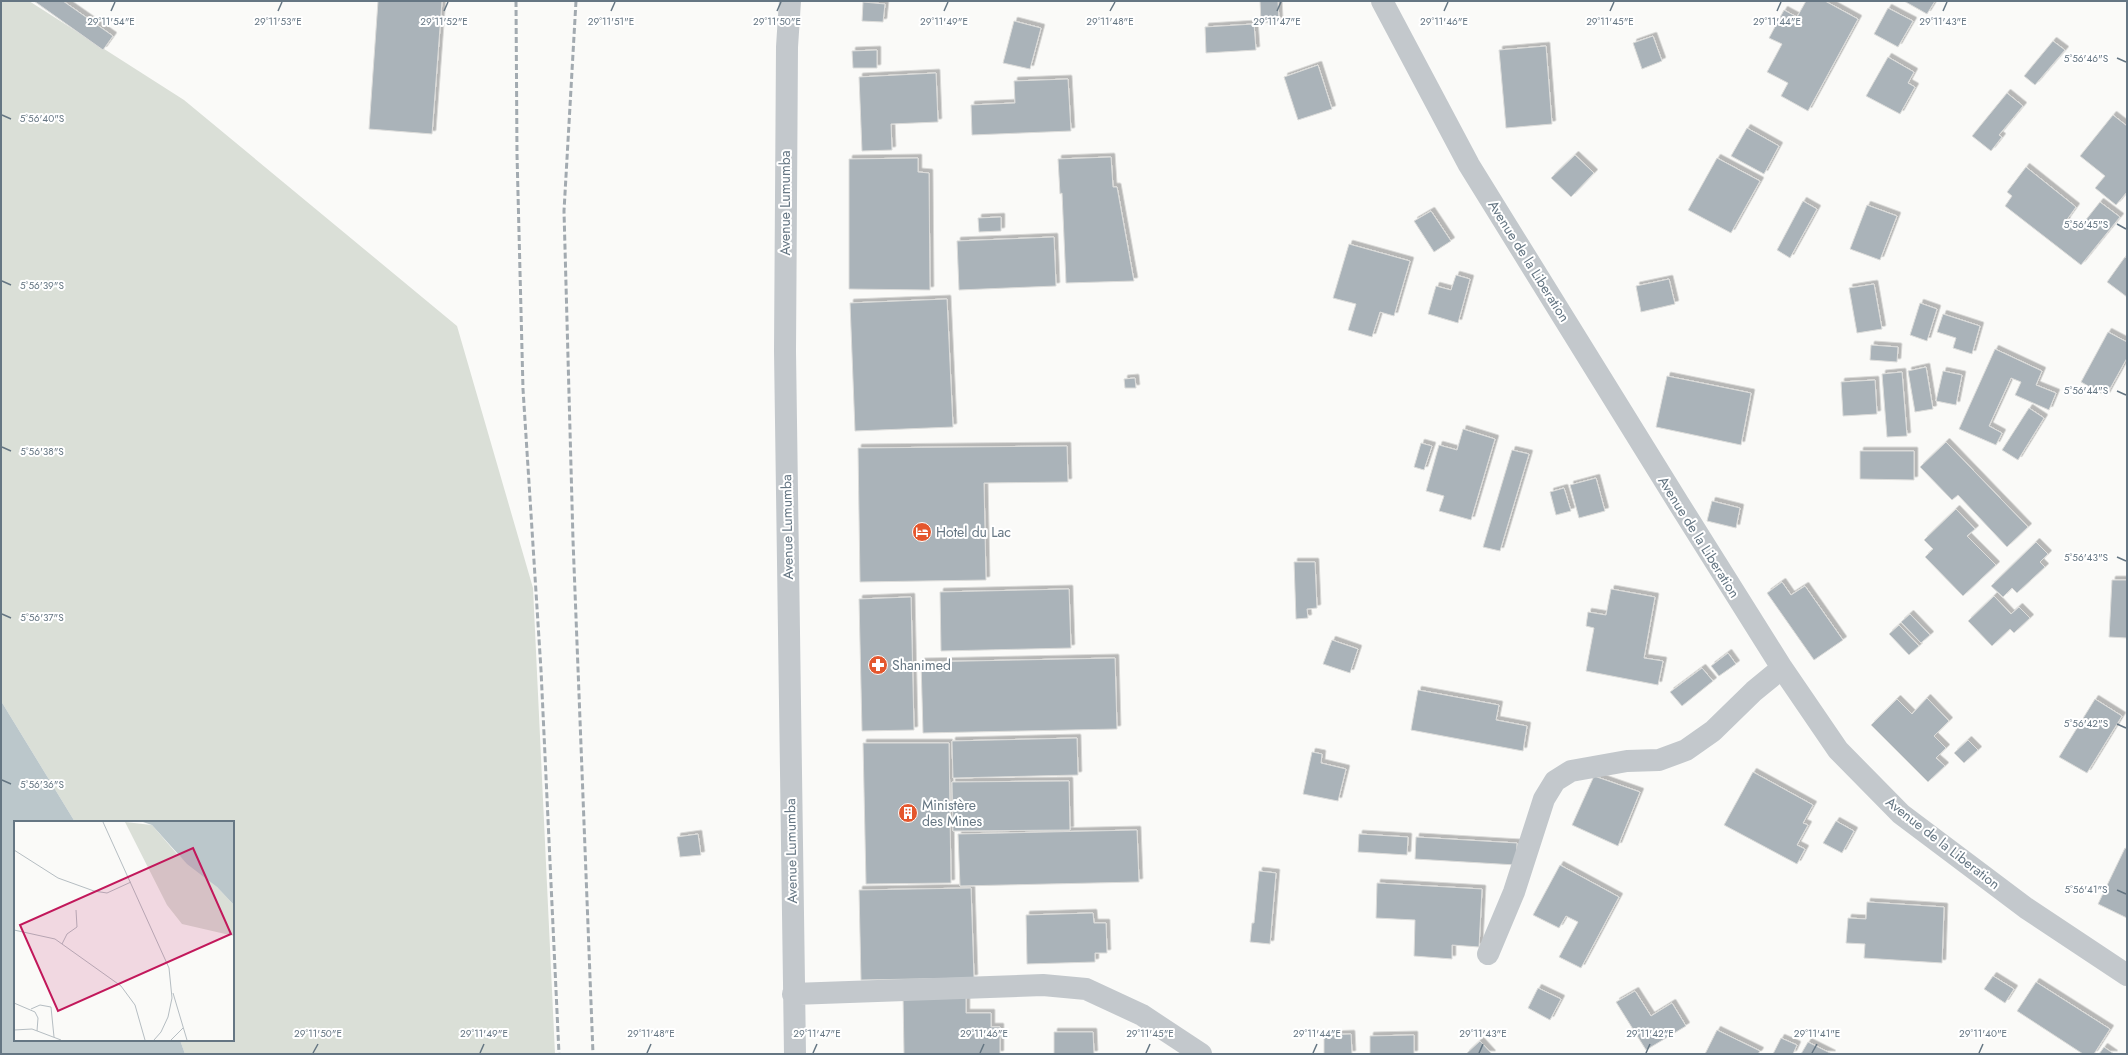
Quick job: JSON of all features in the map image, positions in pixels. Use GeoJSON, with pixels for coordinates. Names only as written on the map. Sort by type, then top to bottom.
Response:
{"type":"FeatureCollection","features":[{"type":"Feature","properties":{"kind":"street","name":"Avenue Lumumba"},"geometry":{"type":"LineString","coordinates":[[790,1],[786,47],[784,328],[795,1054]]}},
{"type":"Feature","properties":{"kind":"street","name":"Avenue de la Liberation"},"geometry":{"type":"LineString","coordinates":[[1382,1],[1470,165],[1782,668],[1838,750],[1901,814],[2026,908],[2127,975]]}},
{"type":"Feature","properties":{"kind":"street"},"geometry":{"type":"LineString","coordinates":[[1488,954],[1514,892],[1544,799],[1555,781],[1571,770],[1607,763],[1659,760],[1686,750],[1713,731],[1754,691],[1782,668]]}},
{"type":"Feature","properties":{"kind":"street"},"geometry":{"type":"LineString","coordinates":[[793,994],[1042,985],[1086,989],[1142,1015],[1201,1054]]}},
{"type":"Feature","properties":{"kind":"shaded area"},"geometry":{"type":"Polygon","coordinates":[[[1,1],[29,1],[184,100],[457,326],[533,588],[555,1054],[185,1054],[180,1041],[234,1041],[234,821],[74,821],[1,701],[1,1]]]}},
{"type":"Feature","properties":{"kind":"shaded area"},"geometry":{"type":"Polygon","coordinates":[[[1,701],[74,821],[14,821],[14,1041],[180,1041],[185,1054],[1,1054],[1,701]]]}},
{"type":"Feature","properties":{"kind":"building"},"geometry":{"type":"Polygon","coordinates":[[[34,1],[63,1],[113,36],[103,50],[34,1]]]}},
{"type":"Feature","properties":{"kind":"building"},"geometry":{"type":"Polygon","coordinates":[[[378,1],[442,1],[432,134],[369,129],[378,1]]]}},
{"type":"Feature","properties":{"kind":"building"},"geometry":{"type":"Polygon","coordinates":[[[1260,1],[1278,1],[1279,22],[1261,23],[1260,1]]]}},
{"type":"Feature","properties":{"kind":"building"},"geometry":{"type":"Polygon","coordinates":[[[1806,1],[1825,1],[1858,19],[1808,111],[1781,96],[1788,83],[1767,72],[1782,44],[1769,38],[1784,10],[1797,17],[1806,1]]]}},
{"type":"Feature","properties":{"kind":"building"},"geometry":{"type":"Polygon","coordinates":[[[1904,1],[1935,1],[1927,14],[1904,1]]]}},
{"type":"Feature","properties":{"kind":"building"},"geometry":{"type":"Polygon","coordinates":[[[863,2],[885,4],[883,22],[862,21],[863,2]]]}},
{"type":"Feature","properties":{"kind":"building"},"geometry":{"type":"Polygon","coordinates":[[[1888,8],[1913,21],[1898,47],[1874,34],[1888,8]]]}},
{"type":"Feature","properties":{"kind":"building"},"geometry":{"type":"Polygon","coordinates":[[[1014,21],[1041,28],[1030,69],[1003,63],[1014,21]]]}},
{"type":"Feature","properties":{"kind":"building"},"geometry":{"type":"Polygon","coordinates":[[[1254,24],[1256,50],[1206,53],[1205,27],[1254,24]]]}},
{"type":"Feature","properties":{"kind":"building"},"geometry":{"type":"Polygon","coordinates":[[[1653,36],[1662,61],[1642,69],[1633,43],[1653,36]]]}},
{"type":"Feature","properties":{"kind":"building"},"geometry":{"type":"Polygon","coordinates":[[[2053,41],[2065,50],[2035,85],[2024,76],[2053,41]]]}},
{"type":"Feature","properties":{"kind":"building"},"geometry":{"type":"Polygon","coordinates":[[[1546,46],[1552,124],[1506,128],[1499,50],[1546,46]]]}},
{"type":"Feature","properties":{"kind":"building"},"geometry":{"type":"Polygon","coordinates":[[[877,50],[877,68],[853,68],[852,51],[877,50]]]}},
{"type":"Feature","properties":{"kind":"building"},"geometry":{"type":"Polygon","coordinates":[[[1888,57],[1914,72],[1908,83],[1915,87],[1900,114],[1866,96],[1888,57]]]}},
{"type":"Feature","properties":{"kind":"building"},"geometry":{"type":"Polygon","coordinates":[[[1318,65],[1332,109],[1298,120],[1284,77],[1318,65]]]}},
{"type":"Feature","properties":{"kind":"building"},"geometry":{"type":"Polygon","coordinates":[[[936,73],[938,122],[891,124],[892,150],[862,151],[859,77],[936,73]]]}},
{"type":"Feature","properties":{"kind":"building"},"geometry":{"type":"Polygon","coordinates":[[[1068,79],[1071,131],[972,135],[971,105],[1015,103],[1014,81],[1068,79]]]}},
{"type":"Feature","properties":{"kind":"building"},"geometry":{"type":"Polygon","coordinates":[[[2007,93],[2023,106],[1999,135],[2002,137],[1991,151],[1972,136],[2007,93]]]}},
{"type":"Feature","properties":{"kind":"building"},"geometry":{"type":"Polygon","coordinates":[[[2113,115],[2127,126],[2127,192],[2116,205],[2095,188],[2105,176],[2080,156],[2113,115]]]}},
{"type":"Feature","properties":{"kind":"building"},"geometry":{"type":"Polygon","coordinates":[[[1747,128],[1779,146],[1764,174],[1731,156],[1747,128]]]}},
{"type":"Feature","properties":{"kind":"building"},"geometry":{"type":"Polygon","coordinates":[[[1575,155],[1594,173],[1571,197],[1551,178],[1575,155]]]}},
{"type":"Feature","properties":{"kind":"building"},"geometry":{"type":"Polygon","coordinates":[[[1111,157],[1113,187],[1117,187],[1134,281],[1066,283],[1062,193],[1060,194],[1058,159],[1111,157]]]}},
{"type":"Feature","properties":{"kind":"building"},"geometry":{"type":"Polygon","coordinates":[[[918,158],[918,172],[929,173],[930,290],[849,289],[849,159],[918,158]]]}},
{"type":"Feature","properties":{"kind":"building"},"geometry":{"type":"Polygon","coordinates":[[[1717,158],[1760,181],[1731,233],[1688,210],[1717,158]]]}},
{"type":"Feature","properties":{"kind":"building"},"geometry":{"type":"Polygon","coordinates":[[[2026,167],[2076,207],[2066,221],[2077,231],[2100,202],[2120,217],[2081,265],[2005,206],[2012,196],[2007,192],[2026,167]]]}},
{"type":"Feature","properties":{"kind":"building"},"geometry":{"type":"Polygon","coordinates":[[[1803,201],[1817,209],[1790,258],[1777,250],[1803,201]]]}},
{"type":"Feature","properties":{"kind":"building"},"geometry":{"type":"Polygon","coordinates":[[[1867,205],[1897,216],[1880,260],[1850,249],[1867,205]]]}},
{"type":"Feature","properties":{"kind":"building"},"geometry":{"type":"Polygon","coordinates":[[[1431,211],[1451,241],[1434,252],[1414,221],[1431,211]]]}},
{"type":"Feature","properties":{"kind":"building"},"geometry":{"type":"Polygon","coordinates":[[[1001,217],[1001,231],[979,232],[978,218],[1001,217]]]}},
{"type":"Feature","properties":{"kind":"building"},"geometry":{"type":"Polygon","coordinates":[[[1054,237],[1056,286],[959,290],[957,241],[1054,237]]]}},
{"type":"Feature","properties":{"kind":"building"},"geometry":{"type":"Polygon","coordinates":[[[1349,244],[1410,261],[1394,316],[1380,312],[1372,337],[1348,330],[1356,304],[1333,298],[1349,244]]]}},
{"type":"Feature","properties":{"kind":"building"},"geometry":{"type":"Polygon","coordinates":[[[2125,257],[2127,259],[2127,297],[2107,282],[2125,257]]]}},
{"type":"Feature","properties":{"kind":"building"},"geometry":{"type":"Polygon","coordinates":[[[1456,275],[1470,279],[1458,323],[1428,314],[1436,286],[1451,290],[1456,275]]]}},
{"type":"Feature","properties":{"kind":"building"},"geometry":{"type":"Polygon","coordinates":[[[1669,279],[1675,304],[1641,312],[1636,286],[1669,279]]]}},
{"type":"Feature","properties":{"kind":"building"},"geometry":{"type":"Polygon","coordinates":[[[1874,284],[1882,329],[1857,333],[1849,288],[1874,284]]]}},
{"type":"Feature","properties":{"kind":"building"},"geometry":{"type":"Polygon","coordinates":[[[947,299],[953,427],[855,431],[850,303],[947,299]]]}},
{"type":"Feature","properties":{"kind":"building"},"geometry":{"type":"Polygon","coordinates":[[[1920,303],[1937,309],[1927,341],[1910,335],[1920,303]]]}},
{"type":"Feature","properties":{"kind":"building"},"geometry":{"type":"Polygon","coordinates":[[[1943,314],[1980,326],[1972,354],[1953,348],[1956,338],[1937,332],[1943,314]]]}},
{"type":"Feature","properties":{"kind":"building"},"geometry":{"type":"Polygon","coordinates":[[[2108,332],[2127,342],[2127,358],[2106,396],[2081,382],[2108,332]]]}},
{"type":"Feature","properties":{"kind":"building"},"geometry":{"type":"Polygon","coordinates":[[[1871,345],[1898,347],[1897,362],[1870,360],[1871,345]]]}},
{"type":"Feature","properties":{"kind":"building"},"geometry":{"type":"Polygon","coordinates":[[[1995,349],[2042,371],[2036,385],[2056,393],[2049,410],[2015,395],[2021,382],[2011,378],[1989,426],[2002,433],[1996,445],[1959,429],[1995,349]]]}},
{"type":"Feature","properties":{"kind":"building"},"geometry":{"type":"Polygon","coordinates":[[[1926,367],[1933,409],[1915,412],[1908,371],[1926,367]]]}},
{"type":"Feature","properties":{"kind":"building"},"geometry":{"type":"Polygon","coordinates":[[[1943,371],[1962,375],[1956,405],[1936,401],[1943,371]]]}},
{"type":"Feature","properties":{"kind":"building"},"geometry":{"type":"Polygon","coordinates":[[[1902,372],[1907,436],[1887,437],[1882,374],[1902,372]]]}},
{"type":"Feature","properties":{"kind":"building"},"geometry":{"type":"Polygon","coordinates":[[[1667,376],[1751,393],[1741,445],[1656,427],[1667,376]]]}},
{"type":"Feature","properties":{"kind":"building"},"geometry":{"type":"Polygon","coordinates":[[[1135,378],[1136,388],[1125,388],[1124,379],[1135,378]]]}},
{"type":"Feature","properties":{"kind":"building"},"geometry":{"type":"Polygon","coordinates":[[[1875,380],[1877,414],[1843,416],[1841,382],[1875,380]]]}},
{"type":"Feature","properties":{"kind":"building"},"geometry":{"type":"Polygon","coordinates":[[[2029,408],[2044,418],[2018,460],[2002,450],[2029,408]]]}},
{"type":"Feature","properties":{"kind":"building"},"geometry":{"type":"Polygon","coordinates":[[[1463,429],[1495,439],[1471,520],[1439,511],[1444,496],[1426,491],[1439,445],[1457,450],[1463,429]]]}},
{"type":"Feature","properties":{"kind":"building"},"geometry":{"type":"Polygon","coordinates":[[[1946,442],[2028,527],[2007,547],[1958,495],[1952,500],[1920,467],[1946,442]]]}},
{"type":"Feature","properties":{"kind":"building"},"geometry":{"type":"Polygon","coordinates":[[[1421,443],[1432,446],[1424,470],[1414,467],[1421,443]]]}},
{"type":"Feature","properties":{"kind":"building","name":"Hotel du Lac"},"geometry":{"type":"Polygon","coordinates":[[[1067,446],[1068,482],[984,483],[986,580],[860,582],[858,448],[1067,446]]]}},
{"type":"Feature","properties":{"kind":"building"},"geometry":{"type":"Polygon","coordinates":[[[1512,450],[1529,454],[1500,551],[1483,547],[1512,450]]]}},
{"type":"Feature","properties":{"kind":"building"},"geometry":{"type":"Polygon","coordinates":[[[1860,451],[1914,451],[1914,480],[1860,479],[1860,451]]]}},
{"type":"Feature","properties":{"kind":"building"},"geometry":{"type":"Polygon","coordinates":[[[1596,478],[1605,511],[1579,518],[1570,485],[1596,478]]]}},
{"type":"Feature","properties":{"kind":"building"},"geometry":{"type":"Polygon","coordinates":[[[1564,488],[1571,511],[1556,515],[1550,492],[1564,488]]]}},
{"type":"Feature","properties":{"kind":"building"},"geometry":{"type":"Polygon","coordinates":[[[1712,501],[1740,508],[1736,528],[1707,521],[1712,501]]]}},
{"type":"Feature","properties":{"kind":"building"},"geometry":{"type":"Polygon","coordinates":[[[1956,509],[1975,529],[1967,536],[1996,565],[1963,596],[1925,557],[1933,549],[1924,540],[1956,509]]]}},
{"type":"Feature","properties":{"kind":"building"},"geometry":{"type":"Polygon","coordinates":[[[2036,542],[2048,554],[2040,562],[2045,567],[2017,593],[2012,588],[2003,597],[1991,586],[2036,542]]]}},
{"type":"Feature","properties":{"kind":"building"},"geometry":{"type":"Polygon","coordinates":[[[1294,562],[1315,562],[1317,608],[1307,609],[1308,618],[1296,619],[1294,562]]]}},
{"type":"Feature","properties":{"kind":"building"},"geometry":{"type":"Polygon","coordinates":[[[2112,580],[2127,580],[2127,638],[2109,637],[2112,580]]]}},
{"type":"Feature","properties":{"kind":"building"},"geometry":{"type":"Polygon","coordinates":[[[1782,582],[1791,595],[1805,586],[1843,640],[1814,660],[1767,593],[1782,582]]]}},
{"type":"Feature","properties":{"kind":"building"},"geometry":{"type":"Polygon","coordinates":[[[1069,589],[1071,648],[941,651],[940,592],[1069,589]]]}},
{"type":"Feature","properties":{"kind":"building"},"geometry":{"type":"Polygon","coordinates":[[[1611,589],[1655,597],[1644,658],[1663,661],[1658,685],[1586,671],[1594,628],[1586,626],[1588,612],[1606,615],[1611,589]]]}},
{"type":"Feature","properties":{"kind":"building"},"geometry":{"type":"Polygon","coordinates":[[[1994,596],[2011,614],[2019,607],[2030,618],[2014,633],[2010,629],[1992,646],[1968,621],[1994,596]]]}},
{"type":"Feature","properties":{"kind":"building"},"geometry":{"type":"Polygon","coordinates":[[[911,597],[914,730],[862,731],[859,599],[911,597]]]}},
{"type":"Feature","properties":{"kind":"building"},"geometry":{"type":"Polygon","coordinates":[[[1910,614],[1930,635],[1921,643],[1901,622],[1910,614]]]}},
{"type":"Feature","properties":{"kind":"building"},"geometry":{"type":"Polygon","coordinates":[[[1899,625],[1919,646],[1909,655],[1889,634],[1899,625]]]}},
{"type":"Feature","properties":{"kind":"building"},"geometry":{"type":"Polygon","coordinates":[[[1332,640],[1358,649],[1350,673],[1323,664],[1332,640]]]}},
{"type":"Feature","properties":{"kind":"building"},"geometry":{"type":"Polygon","coordinates":[[[1728,653],[1736,664],[1719,676],[1711,666],[1728,653]]]}},
{"type":"Feature","properties":{"kind":"building"},"geometry":{"type":"Polygon","coordinates":[[[1115,658],[1117,729],[923,733],[921,662],[1115,658]]]}},
{"type":"Feature","properties":{"kind":"building"},"geometry":{"type":"Polygon","coordinates":[[[1702,668],[1713,681],[1682,706],[1670,692],[1702,668]]]}},
{"type":"Feature","properties":{"kind":"building"},"geometry":{"type":"Polygon","coordinates":[[[1418,690],[1499,705],[1496,720],[1527,726],[1523,751],[1411,730],[1418,690]]]}},
{"type":"Feature","properties":{"kind":"building"},"geometry":{"type":"Polygon","coordinates":[[[1927,698],[1949,721],[1934,736],[1946,748],[1936,758],[1945,766],[1928,782],[1871,725],[1897,699],[1912,714],[1927,698]]]}},
{"type":"Feature","properties":{"kind":"building"},"geometry":{"type":"Polygon","coordinates":[[[2095,699],[2122,716],[2087,773],[2059,757],[2095,699]]]}},
{"type":"Feature","properties":{"kind":"building"},"geometry":{"type":"Polygon","coordinates":[[[1077,738],[1078,775],[953,778],[952,741],[1077,738]]]}},
{"type":"Feature","properties":{"kind":"building"},"geometry":{"type":"Polygon","coordinates":[[[1968,740],[1978,750],[1964,763],[1954,753],[1968,740]]]}},
{"type":"Feature","properties":{"kind":"building","name":"Ministère des Mines"},"geometry":{"type":"Polygon","coordinates":[[[863,743],[949,743],[951,883],[866,884],[863,743]]]}},
{"type":"Feature","properties":{"kind":"building"},"geometry":{"type":"Polygon","coordinates":[[[1312,752],[1322,754],[1321,763],[1346,769],[1338,801],[1303,794],[1312,752]]]}},
{"type":"Feature","properties":{"kind":"building"},"geometry":{"type":"Polygon","coordinates":[[[1753,772],[1813,805],[1803,823],[1808,825],[1797,845],[1805,849],[1797,864],[1724,825],[1753,772]]]}},
{"type":"Feature","properties":{"kind":"building"},"geometry":{"type":"Polygon","coordinates":[[[1594,776],[1640,792],[1618,846],[1572,825],[1594,776]]]}},
{"type":"Feature","properties":{"kind":"building"},"geometry":{"type":"Polygon","coordinates":[[[1069,781],[1070,830],[953,831],[952,782],[1069,781]]]}},
{"type":"Feature","properties":{"kind":"building"},"geometry":{"type":"Polygon","coordinates":[[[1836,821],[1854,831],[1842,853],[1823,843],[1836,821]]]}},
{"type":"Feature","properties":{"kind":"building"},"geometry":{"type":"Polygon","coordinates":[[[1137,830],[1139,882],[960,886],[958,834],[1137,830]]]}},
{"type":"Feature","properties":{"kind":"building"},"geometry":{"type":"Polygon","coordinates":[[[698,834],[701,855],[680,857],[677,837],[698,834]]]}},
{"type":"Feature","properties":{"kind":"building"},"geometry":{"type":"Polygon","coordinates":[[[1359,834],[1408,837],[1407,855],[1358,852],[1359,834]]]}},
{"type":"Feature","properties":{"kind":"building"},"geometry":{"type":"Polygon","coordinates":[[[1416,837],[1517,843],[1516,865],[1415,859],[1416,837]]]}},
{"type":"Feature","properties":{"kind":"building"},"geometry":{"type":"Polygon","coordinates":[[[2125,848],[2127,849],[2127,918],[2098,904],[2125,848]]]}},
{"type":"Feature","properties":{"kind":"building"},"geometry":{"type":"Polygon","coordinates":[[[1560,865],[1619,897],[1581,968],[1559,957],[1578,922],[1566,916],[1559,928],[1533,915],[1560,865]]]}},
{"type":"Feature","properties":{"kind":"building"},"geometry":{"type":"Polygon","coordinates":[[[1259,871],[1276,873],[1270,944],[1250,942],[1252,923],[1254,923],[1259,871]]]}},
{"type":"Feature","properties":{"kind":"building"},"geometry":{"type":"Polygon","coordinates":[[[1377,883],[1482,889],[1479,947],[1452,945],[1452,959],[1414,956],[1415,920],[1376,918],[1377,883]]]}},
{"type":"Feature","properties":{"kind":"building"},"geometry":{"type":"Polygon","coordinates":[[[971,888],[974,978],[861,980],[859,890],[971,888]]]}},
{"type":"Feature","properties":{"kind":"building"},"geometry":{"type":"Polygon","coordinates":[[[1867,902],[1944,907],[1942,963],[1864,958],[1865,944],[1846,943],[1848,918],[1866,919],[1867,902]]]}},
{"type":"Feature","properties":{"kind":"building"},"geometry":{"type":"Polygon","coordinates":[[[1093,913],[1094,923],[1106,923],[1107,953],[1095,953],[1095,962],[1027,964],[1026,915],[1093,913]]]}},
{"type":"Feature","properties":{"kind":"building"},"geometry":{"type":"Polygon","coordinates":[[[1993,976],[2014,989],[2005,1003],[1984,989],[1993,976]]]}},
{"type":"Feature","properties":{"kind":"building"},"geometry":{"type":"Polygon","coordinates":[[[2036,982],[2110,1029],[2094,1054],[2083,1054],[2017,1011],[2036,982]]]}},
{"type":"Feature","properties":{"kind":"building"},"geometry":{"type":"Polygon","coordinates":[[[1538,988],[1561,999],[1550,1020],[1528,1008],[1538,988]]]}},
{"type":"Feature","properties":{"kind":"building"},"geometry":{"type":"Polygon","coordinates":[[[1635,991],[1651,1016],[1672,1003],[1686,1026],[1646,1050],[1616,1002],[1635,991]]]}},
{"type":"Feature","properties":{"kind":"building"},"geometry":{"type":"Polygon","coordinates":[[[903,996],[966,996],[966,1013],[991,1013],[991,1027],[1000,1027],[1000,1054],[904,1054],[903,996]]]}},
{"type":"Feature","properties":{"kind":"building"},"geometry":{"type":"Polygon","coordinates":[[[1717,1030],[1760,1051],[1758,1054],[1705,1054],[1717,1030]]]}},
{"type":"Feature","properties":{"kind":"building"},"geometry":{"type":"Polygon","coordinates":[[[1054,1032],[1093,1032],[1094,1054],[1054,1054],[1054,1032]]]}},
{"type":"Feature","properties":{"kind":"building"},"geometry":{"type":"Polygon","coordinates":[[[1351,1034],[1352,1054],[1324,1054],[1324,1035],[1351,1034]]]}},
{"type":"Feature","properties":{"kind":"building"},"geometry":{"type":"Polygon","coordinates":[[[1414,1035],[1414,1054],[1370,1054],[1370,1036],[1414,1035]]]}},
{"type":"Feature","properties":{"kind":"building"},"geometry":{"type":"Polygon","coordinates":[[[1781,1038],[1797,1045],[1793,1054],[1773,1054],[1781,1038]]]}},
{"type":"Feature","properties":{"kind":"building"},"geometry":{"type":"Polygon","coordinates":[[[1480,1041],[1492,1054],[1466,1054],[1480,1041]]]}},
{"type":"Feature","properties":{"kind":"building"},"geometry":{"type":"Polygon","coordinates":[[[1808,1042],[1832,1054],[1801,1054],[1808,1042]]]}},
{"type":"Feature","properties":{"kind":"building"},"geometry":{"type":"Polygon","coordinates":[[[2104,1047],[2114,1054],[2099,1054],[2104,1047]]]}},
{"type":"Feature","properties":{"kind":"railway"},"geometry":{"type":"LineString","coordinates":[[516,1],[517,154],[523,389],[541,670],[559,1054]]}},
{"type":"Feature","properties":{"kind":"railway"},"geometry":{"type":"LineString","coordinates":[[576,1],[564,211],[573,540],[593,1054]]}},
{"type":"Feature","properties":{"kind":"place","name":"Hotel du Lac"},"geometry":{"type":"Point","coordinates":[922,532]}},
{"type":"Feature","properties":{"kind":"place","name":"Shanimed"},"geometry":{"type":"Point","coordinates":[878,665]}},
{"type":"Feature","properties":{"kind":"place","name":"Ministère des Mines"},"geometry":{"type":"Point","coordinates":[908,813]}}]}
